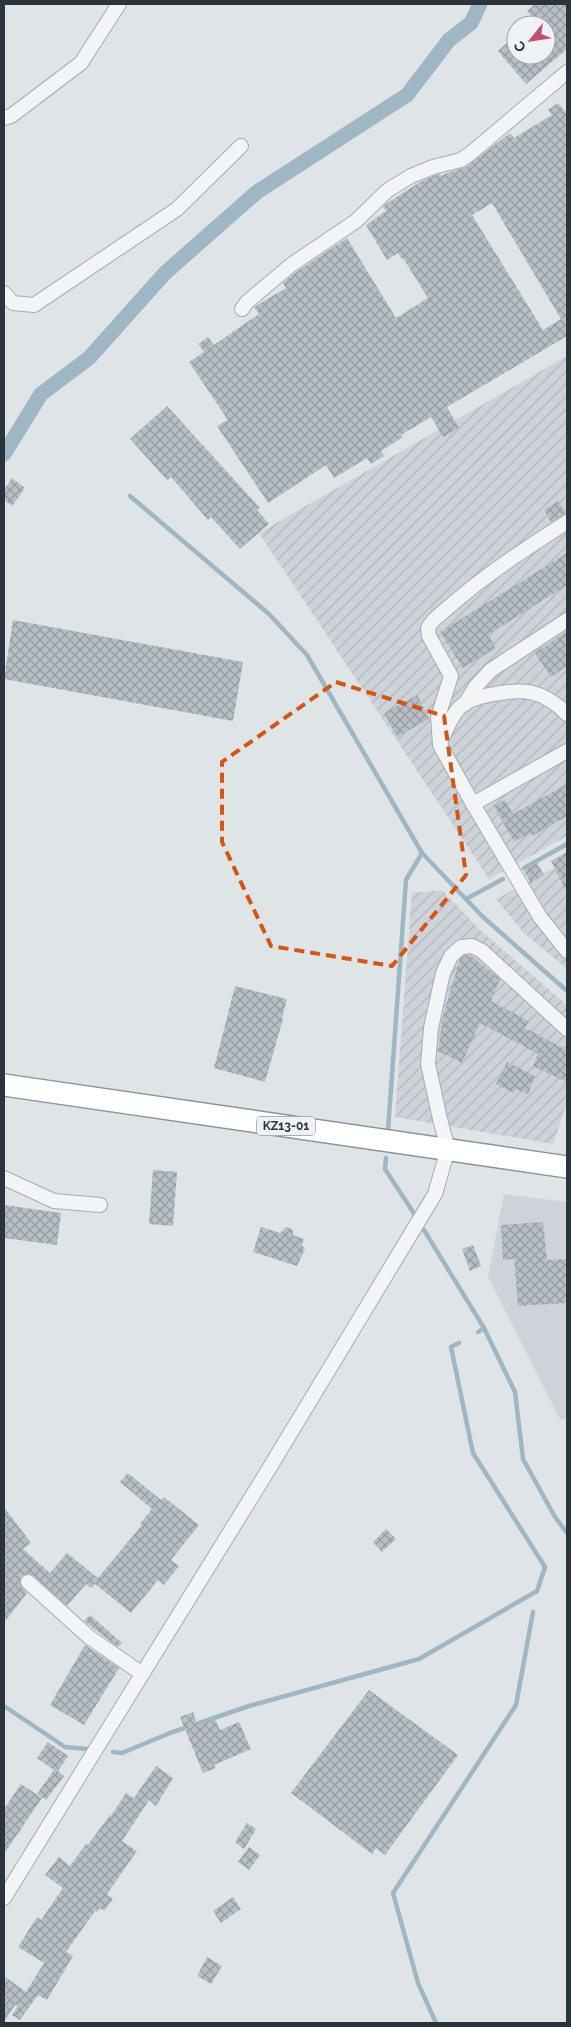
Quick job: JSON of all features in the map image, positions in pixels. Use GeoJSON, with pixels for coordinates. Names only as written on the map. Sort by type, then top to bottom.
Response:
{"type":"FeatureCollection","features":[{"type":"Feature","properties":{"kind":"highway","name":"KZ13-01"},"geometry":{"type":"LineString","coordinates":[[4,1085],[448,1149],[562,1162]]}},
{"type":"Feature","properties":{"kind":"street"},"geometry":{"type":"LineString","coordinates":[[4,118],[11,116],[81,63],[120,4]]}},
{"type":"Feature","properties":{"kind":"street"},"geometry":{"type":"LineString","coordinates":[[242,309],[247,302],[291,265],[356,221],[388,190],[411,176],[433,166],[461,160],[496,134],[567,72]]}},
{"type":"Feature","properties":{"kind":"street"},"geometry":{"type":"LineString","coordinates":[[4,293],[13,303],[34,305],[177,209],[241,146]]}},
{"type":"Feature","properties":{"kind":"street"},"geometry":{"type":"LineString","coordinates":[[567,522],[514,556],[474,585],[430,624],[428,628],[429,636],[451,676],[438,717],[440,745],[540,918],[567,951]]}},
{"type":"Feature","properties":{"kind":"street"},"geometry":{"type":"LineString","coordinates":[[464,704],[476,686],[491,670],[567,620]]}},
{"type":"Feature","properties":{"kind":"street"},"geometry":{"type":"LineString","coordinates":[[440,745],[451,718],[459,707],[484,696],[524,690],[556,704],[567,714]]}},
{"type":"Feature","properties":{"kind":"street"},"geometry":{"type":"LineString","coordinates":[[473,804],[567,751]]}},
{"type":"Feature","properties":{"kind":"street"},"geometry":{"type":"LineString","coordinates":[[4,1898],[141,1673],[267,1472],[435,1194],[448,1149],[428,1064],[431,1028],[443,973],[451,956],[461,947],[472,946],[482,951],[567,1029]]}},
{"type":"Feature","properties":{"kind":"street"},"geometry":{"type":"LineString","coordinates":[[4,1178],[54,1201],[100,1205]]}},
{"type":"Feature","properties":{"kind":"street"},"geometry":{"type":"LineString","coordinates":[[28,1582],[89,1637],[141,1673]]}},
{"type":"Feature","properties":{"kind":"highlighted area"},"geometry":{"type":"Polygon","coordinates":[[[336,682],[444,716],[466,875],[392,966],[271,946],[222,842],[222,762],[336,682]]]}},
{"type":"Feature","properties":{"kind":"shaded area"},"geometry":{"type":"Polygon","coordinates":[[[567,356],[567,836],[489,879],[259,533],[567,356]]]}},
{"type":"Feature","properties":{"kind":"shaded area"},"geometry":{"type":"Polygon","coordinates":[[[567,861],[567,969],[524,933],[496,899],[567,861]]]}},
{"type":"Feature","properties":{"kind":"shaded area"},"geometry":{"type":"Polygon","coordinates":[[[442,890],[479,929],[567,1005],[567,1103],[553,1144],[395,1117],[412,893],[442,890]]]}},
{"type":"Feature","properties":{"kind":"shaded area"},"geometry":{"type":"Polygon","coordinates":[[[504,1194],[567,1202],[567,1419],[560,1419],[488,1277],[504,1194]]]}},
{"type":"Feature","properties":{"kind":"building"},"geometry":{"type":"Polygon","coordinates":[[[535,4],[567,4],[567,49],[556,58],[556,15],[531,15],[527,11],[535,4]]]}},
{"type":"Feature","properties":{"kind":"building"},"geometry":{"type":"Polygon","coordinates":[[[506,44],[506,60],[498,51],[506,44]]]}},
{"type":"Feature","properties":{"kind":"building"},"geometry":{"type":"Polygon","coordinates":[[[510,65],[548,65],[526,84],[510,65]]]}},
{"type":"Feature","properties":{"kind":"building"},"geometry":{"type":"Polygon","coordinates":[[[558,103],[567,114],[567,336],[447,407],[459,428],[443,437],[431,417],[401,435],[403,437],[381,451],[384,456],[371,464],[367,458],[334,478],[326,465],[268,503],[217,426],[228,420],[189,362],[204,352],[198,344],[208,337],[214,345],[259,314],[254,307],[286,288],[283,283],[296,272],[347,238],[396,318],[428,298],[403,258],[398,253],[387,260],[366,225],[386,211],[383,207],[386,204],[420,182],[436,175],[440,174],[441,176],[466,167],[510,133],[514,138],[552,115],[548,110],[558,103]],[[492,203],[472,215],[543,330],[561,319],[492,203]]]}},
{"type":"Feature","properties":{"kind":"building"},"geometry":{"type":"Polygon","coordinates":[[[167,406],[260,508],[257,510],[269,524],[240,549],[211,517],[208,520],[171,477],[167,480],[130,439],[167,406]]]}},
{"type":"Feature","properties":{"kind":"building"},"geometry":{"type":"Polygon","coordinates":[[[12,478],[25,488],[12,506],[4,500],[4,490],[12,478]]]}},
{"type":"Feature","properties":{"kind":"building"},"geometry":{"type":"Polygon","coordinates":[[[558,501],[566,513],[551,522],[544,510],[558,501]]]}},
{"type":"Feature","properties":{"kind":"building"},"geometry":{"type":"Polygon","coordinates":[[[567,553],[567,585],[488,635],[496,648],[463,668],[440,632],[567,553]]]}},
{"type":"Feature","properties":{"kind":"building"},"geometry":{"type":"Polygon","coordinates":[[[13,620],[243,662],[233,721],[4,679],[13,620]]]}},
{"type":"Feature","properties":{"kind":"building"},"geometry":{"type":"Polygon","coordinates":[[[567,631],[567,666],[551,677],[535,653],[567,631]]]}},
{"type":"Feature","properties":{"kind":"building"},"geometry":{"type":"Polygon","coordinates":[[[417,695],[429,719],[397,737],[384,713],[417,695]]]}},
{"type":"Feature","properties":{"kind":"building"},"geometry":{"type":"Polygon","coordinates":[[[567,784],[567,816],[532,836],[530,833],[514,842],[494,806],[505,800],[513,814],[567,784]]]}},
{"type":"Feature","properties":{"kind":"building"},"geometry":{"type":"Polygon","coordinates":[[[567,852],[567,892],[551,861],[567,852]]]}},
{"type":"Feature","properties":{"kind":"building"},"geometry":{"type":"Polygon","coordinates":[[[537,863],[544,875],[531,883],[524,871],[537,863]]]}},
{"type":"Feature","properties":{"kind":"building"},"geometry":{"type":"Polygon","coordinates":[[[465,955],[470,955],[500,979],[491,1001],[529,1021],[525,1028],[567,1050],[567,1082],[533,1066],[538,1054],[480,1023],[462,1063],[438,1051],[443,1016],[460,959],[465,955]]]}},
{"type":"Feature","properties":{"kind":"building"},"geometry":{"type":"Polygon","coordinates":[[[235,986],[287,999],[265,1082],[214,1068],[235,986]]]}},
{"type":"Feature","properties":{"kind":"building"},"geometry":{"type":"Polygon","coordinates":[[[507,1062],[535,1076],[528,1094],[516,1089],[514,1093],[496,1084],[507,1062]]]}},
{"type":"Feature","properties":{"kind":"building"},"geometry":{"type":"Polygon","coordinates":[[[153,1170],[177,1172],[173,1226],[149,1224],[153,1170]]]}},
{"type":"Feature","properties":{"kind":"building"},"geometry":{"type":"Polygon","coordinates":[[[4,1205],[61,1213],[57,1245],[4,1238],[4,1205]]]}},
{"type":"Feature","properties":{"kind":"building"},"geometry":{"type":"Polygon","coordinates":[[[543,1222],[547,1260],[567,1259],[567,1303],[518,1306],[514,1259],[503,1260],[501,1225],[543,1222]]]}},
{"type":"Feature","properties":{"kind":"building"},"geometry":{"type":"Polygon","coordinates":[[[261,1227],[280,1233],[286,1227],[293,1230],[293,1235],[304,1239],[302,1245],[305,1249],[297,1266],[253,1252],[261,1227]]]}},
{"type":"Feature","properties":{"kind":"building"},"geometry":{"type":"Polygon","coordinates":[[[473,1245],[481,1266],[470,1271],[462,1249],[473,1245]]]}},
{"type":"Feature","properties":{"kind":"building"},"geometry":{"type":"Polygon","coordinates":[[[128,1473],[161,1500],[164,1497],[199,1525],[171,1560],[179,1566],[164,1585],[158,1580],[131,1613],[95,1584],[91,1588],[86,1584],[67,1606],[34,1576],[26,1574],[21,1577],[20,1584],[27,1593],[4,1623],[4,1507],[31,1543],[23,1549],[50,1573],[67,1553],[98,1578],[142,1525],[140,1524],[152,1509],[120,1482],[128,1473]]]}},
{"type":"Feature","properties":{"kind":"building"},"geometry":{"type":"Polygon","coordinates":[[[386,1529],[396,1539],[382,1552],[373,1542],[386,1529]]]}},
{"type":"Feature","properties":{"kind":"building"},"geometry":{"type":"Polygon","coordinates":[[[90,1615],[122,1643],[118,1647],[84,1621],[90,1615]]]}},
{"type":"Feature","properties":{"kind":"building"},"geometry":{"type":"Polygon","coordinates":[[[85,1645],[119,1668],[84,1725],[50,1705],[85,1645]]]}},
{"type":"Feature","properties":{"kind":"building"},"geometry":{"type":"Polygon","coordinates":[[[369,1690],[458,1755],[385,1855],[376,1848],[372,1854],[291,1793],[369,1690]]]}},
{"type":"Feature","properties":{"kind":"building"},"geometry":{"type":"Polygon","coordinates":[[[193,1712],[198,1726],[215,1719],[220,1730],[239,1722],[251,1749],[214,1765],[216,1768],[203,1773],[180,1717],[193,1712]]]}},
{"type":"Feature","properties":{"kind":"building"},"geometry":{"type":"Polygon","coordinates":[[[48,1742],[68,1756],[58,1771],[64,1776],[46,1800],[37,1794],[54,1770],[37,1758],[48,1742]]]}},
{"type":"Feature","properties":{"kind":"building"},"geometry":{"type":"Polygon","coordinates":[[[156,1766],[173,1778],[156,1806],[149,1800],[122,1841],[137,1851],[107,1894],[113,1899],[104,1911],[100,1908],[97,1912],[95,1911],[66,1952],[73,1956],[47,2000],[38,1995],[20,2020],[12,2015],[18,2006],[15,2005],[4,2022],[4,1976],[26,1992],[44,1963],[18,1947],[37,1917],[41,1920],[63,1888],[45,1875],[59,1857],[70,1866],[86,1844],[88,1845],[111,1816],[126,1793],[134,1798],[156,1766]]]}},
{"type":"Feature","properties":{"kind":"building"},"geometry":{"type":"Polygon","coordinates":[[[21,1784],[42,1798],[4,1854],[4,1809],[21,1784]]]}},
{"type":"Feature","properties":{"kind":"building"},"geometry":{"type":"Polygon","coordinates":[[[247,1823],[256,1829],[244,1849],[235,1842],[247,1823]]]}},
{"type":"Feature","properties":{"kind":"building"},"geometry":{"type":"Polygon","coordinates":[[[249,1847],[260,1855],[249,1870],[238,1862],[249,1847]]]}},
{"type":"Feature","properties":{"kind":"building"},"geometry":{"type":"Polygon","coordinates":[[[233,1897],[241,1909],[221,1923],[213,1911],[233,1897]]]}},
{"type":"Feature","properties":{"kind":"building"},"geometry":{"type":"Polygon","coordinates":[[[207,1957],[222,1966],[211,1984],[197,1976],[207,1957]]]}},
{"type":"Feature","properties":{"kind":"waterway"},"geometry":{"type":"LineString","coordinates":[[4,454],[41,394],[89,358],[165,273],[257,192],[407,95],[449,40],[471,23],[480,4]]}},
{"type":"Feature","properties":{"kind":"waterway"},"geometry":{"type":"LineString","coordinates":[[130,496],[269,614],[307,655],[422,853],[482,916],[567,991]]}},
{"type":"Feature","properties":{"kind":"waterway"},"geometry":{"type":"LineString","coordinates":[[524,868],[567,844]]}},
{"type":"Feature","properties":{"kind":"waterway"},"geometry":{"type":"LineString","coordinates":[[388,1130],[406,880],[422,853]]}},
{"type":"Feature","properties":{"kind":"waterway"},"geometry":{"type":"LineString","coordinates":[[466,899],[503,879]]}},
{"type":"Feature","properties":{"kind":"waterway"},"geometry":{"type":"LineString","coordinates":[[386,1158],[385,1169],[415,1215]]}},
{"type":"Feature","properties":{"kind":"waterway"},"geometry":{"type":"LineString","coordinates":[[424,1230],[484,1328],[515,1392],[523,1459],[555,1517],[567,1533]]}},
{"type":"Feature","properties":{"kind":"waterway"},"geometry":{"type":"LineString","coordinates":[[478,1332],[484,1328]]}},
{"type":"Feature","properties":{"kind":"waterway"},"geometry":{"type":"LineString","coordinates":[[113,1752],[122,1753],[170,1733],[249,1706],[419,1659],[537,1591],[545,1567],[473,1453],[451,1347],[459,1343]]}},
{"type":"Feature","properties":{"kind":"waterway"},"geometry":{"type":"LineString","coordinates":[[436,2023],[418,1983],[393,1893],[516,1705],[533,1612]]}},
{"type":"Feature","properties":{"kind":"waterway"},"geometry":{"type":"LineString","coordinates":[[4,1706],[65,1747],[87,1749]]}}]}
